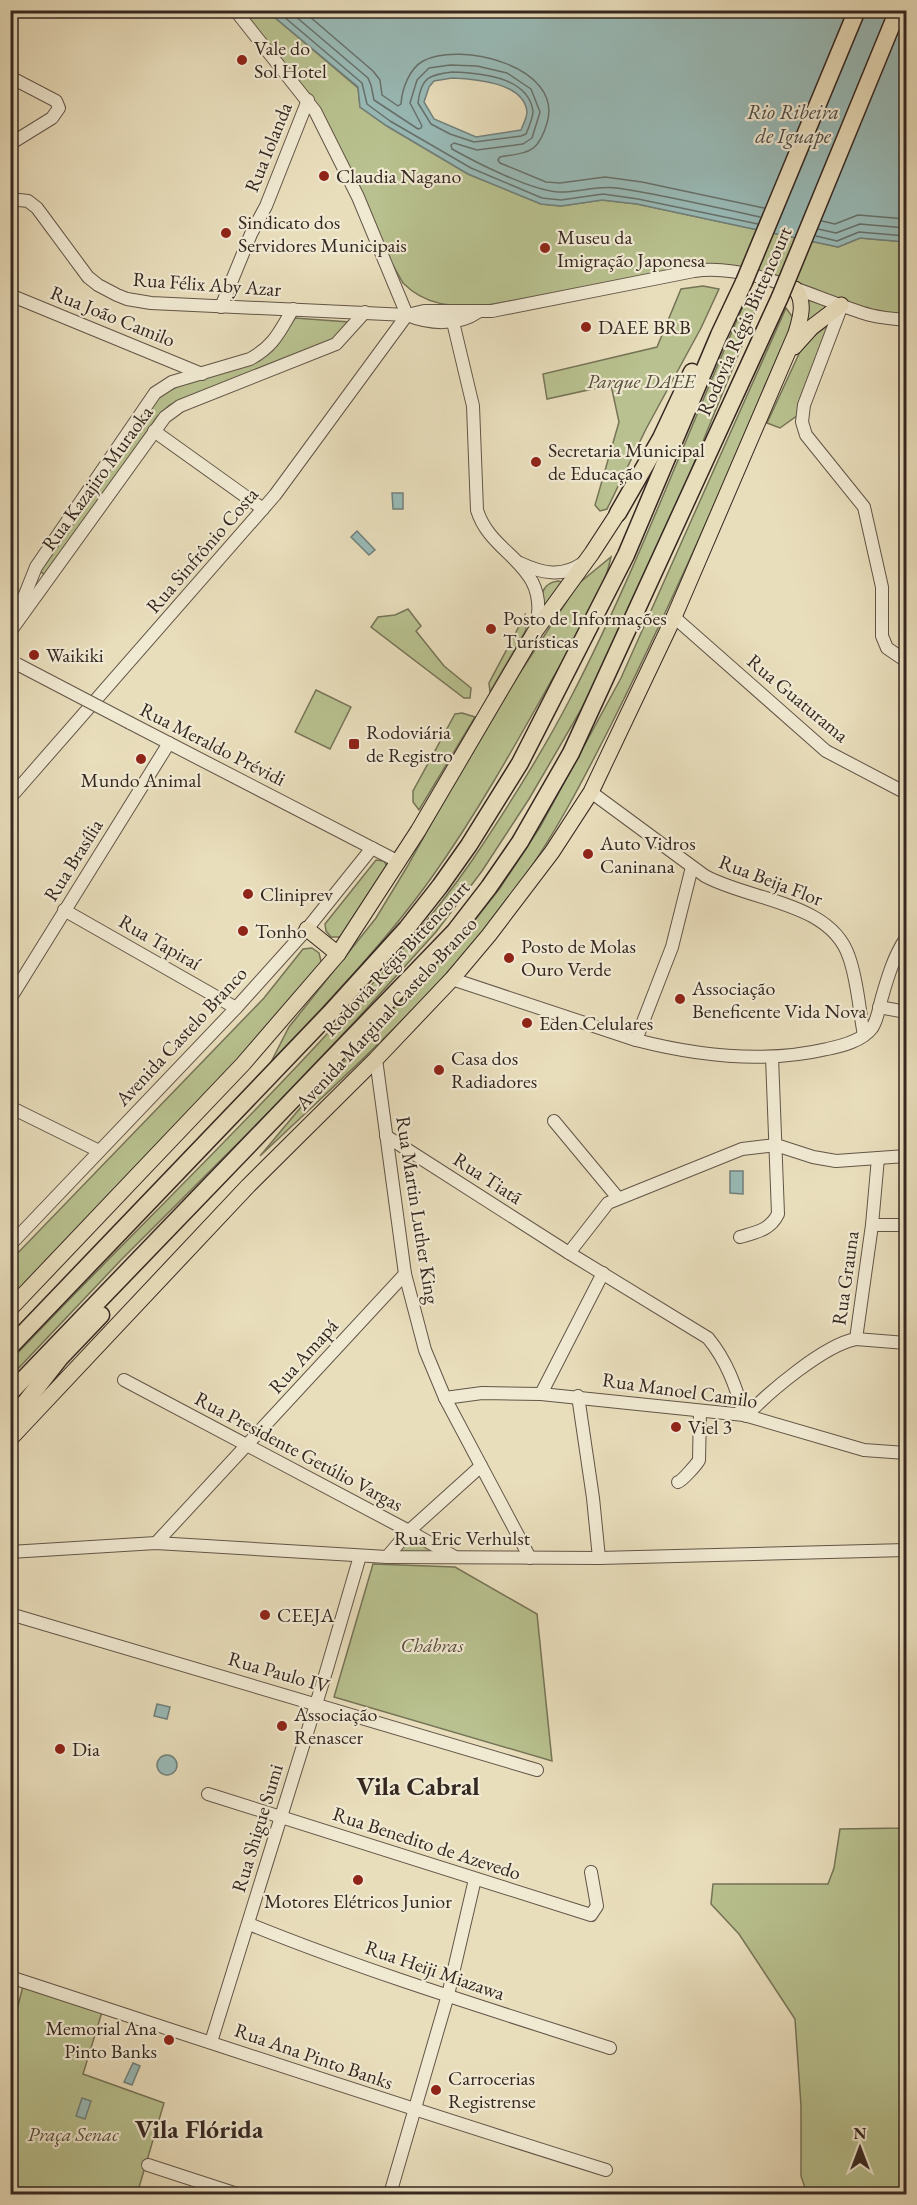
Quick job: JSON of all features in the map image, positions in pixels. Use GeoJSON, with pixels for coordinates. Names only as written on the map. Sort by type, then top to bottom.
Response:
{"type":"FeatureCollection","features":[{"type":"Feature","properties":{"kind":"highway","name":"Rodovia Régis Bittencourt"},"geometry":{"type":"LineString","coordinates":[[10,1347],[330,1013],[406,928],[452,870],[520,763],[626,555],[719,335],[744,282],[857,10]]}},
{"type":"Feature","properties":{"kind":"highway","name":"Rodovia Régis Bittencourt"},"geometry":{"type":"LineString","coordinates":[[10,1393],[455,931],[489,888],[520,842],[571,753],[787,293],[898,10]]}},
{"type":"Feature","properties":{"kind":"highway"},"geometry":{"type":"LineString","coordinates":[[618,513],[661,438],[691,373],[719,335]]}},
{"type":"Feature","properties":{"kind":"highway"},"geometry":{"type":"LineString","coordinates":[[10,1422],[60,1358],[195,1212],[214,1180]]}},
{"type":"Feature","properties":{"kind":"main road","name":"Avenida Marginal Castelo Branco"},"geometry":{"type":"LineString","coordinates":[[10,1439],[248,1186],[376,1059],[452,979],[540,869],[591,792],[674,618],[788,354],[799,323],[801,298],[787,293]]}},
{"type":"Feature","properties":{"kind":"main road","name":"Avenida Marginal Castelo Branco"},"geometry":{"type":"LineString","coordinates":[[788,354],[812,327],[841,305]]}},
{"type":"Feature","properties":{"kind":"main road"},"geometry":{"type":"LineString","coordinates":[[10,1309],[243,1064],[338,954],[399,862],[536,630],[618,513]]}},
{"type":"Feature","properties":{"kind":"main road"},"geometry":{"type":"LineString","coordinates":[[307,929],[338,954]]}},
{"type":"Feature","properties":{"kind":"street"},"geometry":{"type":"LineString","coordinates":[[235,10],[308,100],[320,120],[358,197],[407,315]]}},
{"type":"Feature","properties":{"kind":"street"},"geometry":{"type":"LineString","coordinates":[[10,77],[56,101],[59,108],[52,118],[10,144]]}},
{"type":"Feature","properties":{"kind":"street","name":"Rua Iolanda"},"geometry":{"type":"LineString","coordinates":[[221,307],[251,234],[266,206],[308,100]]}},
{"type":"Feature","properties":{"kind":"street","name":"Rua Félix Aby Azar"},"geometry":{"type":"LineString","coordinates":[[10,199],[28,201],[37,208],[88,277],[117,295],[151,303],[365,312],[407,315],[428,321],[453,322],[478,312]]}},
{"type":"Feature","properties":{"kind":"street","name":"Rua Félix Aby Azar"},"geometry":{"type":"LineString","coordinates":[[407,315],[423,310],[492,311],[706,268],[724,269],[764,279],[787,293],[841,305],[882,318],[906,320]]}},
{"type":"Feature","properties":{"kind":"street","name":"Rua João Camilo"},"geometry":{"type":"LineString","coordinates":[[10,295],[202,374]]}},
{"type":"Feature","properties":{"kind":"street"},"geometry":{"type":"LineString","coordinates":[[841,305],[804,405],[802,422],[810,441],[864,507],[882,588],[882,636],[887,648],[906,661]]}},
{"type":"Feature","properties":{"kind":"street","name":"Rua Kazajiro Muraoka"},"geometry":{"type":"LineString","coordinates":[[10,631],[36,567],[155,393],[172,382],[250,359],[267,350],[294,309]]}},
{"type":"Feature","properties":{"kind":"street","name":"Rua Kazajiro Muraoka"},"geometry":{"type":"LineString","coordinates":[[10,631],[165,417],[180,406],[336,344],[365,312]]}},
{"type":"Feature","properties":{"kind":"street","name":"Rua Sinfrônio Costa"},"geometry":{"type":"LineString","coordinates":[[10,798],[263,509],[407,315]]}},
{"type":"Feature","properties":{"kind":"street"},"geometry":{"type":"LineString","coordinates":[[453,322],[473,406],[478,514],[492,535],[532,579],[539,614],[536,630]]}},
{"type":"Feature","properties":{"kind":"street"},"geometry":{"type":"LineString","coordinates":[[154,431],[263,509]]}},
{"type":"Feature","properties":{"kind":"street"},"geometry":{"type":"LineString","coordinates":[[519,563],[538,571],[561,572],[576,567],[592,553]]}},
{"type":"Feature","properties":{"kind":"street","name":"Rua Guaturama"},"geometry":{"type":"LineString","coordinates":[[674,618],[826,751],[906,793]]}},
{"type":"Feature","properties":{"kind":"street","name":"Rua Meraldo Prévidi"},"geometry":{"type":"LineString","coordinates":[[14,662],[399,862]]}},
{"type":"Feature","properties":{"kind":"street","name":"Rua Brasília"},"geometry":{"type":"LineString","coordinates":[[10,999],[169,743]]}},
{"type":"Feature","properties":{"kind":"street","name":"Rua Beija Flor"},"geometry":{"type":"LineString","coordinates":[[591,792],[692,867],[726,886],[817,917],[833,929],[850,958],[864,1035]]}},
{"type":"Feature","properties":{"kind":"street","name":"Avenida Castelo Branco"},"geometry":{"type":"LineString","coordinates":[[10,1245],[236,1008],[307,929],[372,848]]}},
{"type":"Feature","properties":{"kind":"street","name":"Rua Beija Flor"},"geometry":{"type":"LineString","coordinates":[[636,1040],[672,947],[692,867]]}},
{"type":"Feature","properties":{"kind":"street","name":"Rua Tapiraí"},"geometry":{"type":"LineString","coordinates":[[64,910],[236,1008]]}},
{"type":"Feature","properties":{"kind":"street"},"geometry":{"type":"LineString","coordinates":[[452,979],[665,1048],[716,1056],[772,1057],[811,1053],[841,1046],[864,1035],[872,1028],[894,960],[906,938]]}},
{"type":"Feature","properties":{"kind":"street"},"geometry":{"type":"LineString","coordinates":[[879,1007],[906,1012]]}},
{"type":"Feature","properties":{"kind":"street"},"geometry":{"type":"LineString","coordinates":[[741,1237],[771,1226],[778,1214],[772,1057]]}},
{"type":"Feature","properties":{"kind":"street","name":"Rua Martin Luther King"},"geometry":{"type":"LineString","coordinates":[[376,1059],[405,1274],[425,1350],[445,1398],[530,1558]]}},
{"type":"Feature","properties":{"kind":"street"},"geometry":{"type":"LineString","coordinates":[[10,1107],[99,1151]]}},
{"type":"Feature","properties":{"kind":"street"},"geometry":{"type":"LineString","coordinates":[[554,1121],[618,1198]]}},
{"type":"Feature","properties":{"kind":"street","name":"Rua Tiatã"},"geometry":{"type":"LineString","coordinates":[[386,1136],[603,1273]]}},
{"type":"Feature","properties":{"kind":"street"},"geometry":{"type":"LineString","coordinates":[[569,1253],[604,1207],[618,1198],[742,1149],[776,1145],[824,1160],[836,1161],[906,1156]]}},
{"type":"Feature","properties":{"kind":"street","name":"Rua Grauna"},"geometry":{"type":"LineString","coordinates":[[745,1416],[768,1393],[835,1346],[856,1339],[872,1225],[878,1158]]}},
{"type":"Feature","properties":{"kind":"street"},"geometry":{"type":"LineString","coordinates":[[872,1225],[906,1225]]}},
{"type":"Feature","properties":{"kind":"street"},"geometry":{"type":"LineString","coordinates":[[542,1394],[603,1273],[708,1338],[716,1347],[735,1381],[745,1416]]}},
{"type":"Feature","properties":{"kind":"street","name":"Rua Amapá"},"geometry":{"type":"LineString","coordinates":[[156,1543],[405,1274]]}},
{"type":"Feature","properties":{"kind":"street"},"geometry":{"type":"LineString","coordinates":[[856,1339],[906,1343]]}},
{"type":"Feature","properties":{"kind":"street","name":"Rua Presidente Getúlio Vargas"},"geometry":{"type":"LineString","coordinates":[[124,1380],[410,1530],[456,1558]]}},
{"type":"Feature","properties":{"kind":"street","name":"Rua Manoel Camilo"},"geometry":{"type":"LineString","coordinates":[[445,1398],[482,1393],[578,1396],[745,1416],[864,1450],[906,1453]]}},
{"type":"Feature","properties":{"kind":"street"},"geometry":{"type":"LineString","coordinates":[[578,1396],[599,1558]]}},
{"type":"Feature","properties":{"kind":"street"},"geometry":{"type":"LineString","coordinates":[[678,1482],[684,1479],[699,1460],[700,1411]]}},
{"type":"Feature","properties":{"kind":"street"},"geometry":{"type":"LineString","coordinates":[[387,1557],[410,1530],[481,1466]]}},
{"type":"Feature","properties":{"kind":"street","name":"Rua Eric Verhulst"},"geometry":{"type":"LineString","coordinates":[[14,1551],[156,1543],[360,1556],[456,1558],[599,1558],[906,1550]]}},
{"type":"Feature","properties":{"kind":"street","name":"Rua Shigue Sumi"},"geometry":{"type":"LineString","coordinates":[[211,2042],[360,1556]]}},
{"type":"Feature","properties":{"kind":"street","name":"Rua Paulo IV"},"geometry":{"type":"LineString","coordinates":[[10,1614],[537,1770]]}},
{"type":"Feature","properties":{"kind":"street","name":"Rua Benedito de Azevedo"},"geometry":{"type":"LineString","coordinates":[[208,1794],[591,1915],[597,1906],[591,1872]]}},
{"type":"Feature","properties":{"kind":"street"},"geometry":{"type":"LineString","coordinates":[[390,2194],[448,1995],[475,1879]]}},
{"type":"Feature","properties":{"kind":"street","name":"Rua Heiji Miazawa"},"geometry":{"type":"LineString","coordinates":[[249,1924],[288,1940],[448,1995],[610,2048]]}},
{"type":"Feature","properties":{"kind":"street","name":"Rua Ana Pinto Banks"},"geometry":{"type":"LineString","coordinates":[[10,1977],[414,2110],[606,2170]]}},
{"type":"Feature","properties":{"kind":"street"},"geometry":{"type":"LineString","coordinates":[[148,2165],[237,2194]]}},
{"type":"Feature","properties":{"kind":"green space"},"geometry":{"type":"Polygon","coordinates":[[[236,11],[267,11],[358,88],[360,107],[387,126],[468,174],[541,204],[561,206],[602,200],[637,204],[838,247],[860,238],[906,242],[906,320],[797,289],[696,270],[481,306],[449,305],[421,296],[403,283],[357,201],[315,114],[236,11]]]}},
{"type":"Feature","properties":{"kind":"green space","name":"Parque DAEE"},"geometry":{"type":"Polygon","coordinates":[[[703,286],[719,289],[607,509],[600,511],[595,505],[619,422],[611,385],[547,399],[543,374],[657,347],[681,289],[703,286]]]}},
{"type":"Feature","properties":{"kind":"green space"},"geometry":{"type":"Polygon","coordinates":[[[748,295],[759,299],[750,326],[679,500],[622,627],[582,708],[529,799],[482,871],[436,932],[358,1018],[11,1376],[11,1360],[327,1034],[420,929],[471,862],[547,741],[595,650],[748,295]]]}},
{"type":"Feature","properties":{"kind":"green space"},"geometry":{"type":"Polygon","coordinates":[[[805,298],[830,307],[802,331],[805,298]]]}},
{"type":"Feature","properties":{"kind":"green space"},"geometry":{"type":"Polygon","coordinates":[[[786,308],[794,319],[705,525],[611,725],[544,847],[518,886],[460,959],[362,1060],[260,1156],[301,1107],[460,939],[500,888],[540,827],[621,678],[786,308]]]}},
{"type":"Feature","properties":{"kind":"green space"},"geometry":{"type":"Polygon","coordinates":[[[295,318],[349,322],[340,335],[325,344],[170,405],[157,417],[46,576],[40,571],[153,402],[190,381],[261,359],[272,351],[295,318]]]}},
{"type":"Feature","properties":{"kind":"green space"},"geometry":{"type":"Polygon","coordinates":[[[829,325],[798,415],[780,428],[767,423],[804,343],[829,325]]]}},
{"type":"Feature","properties":{"kind":"green space"},"geometry":{"type":"Polygon","coordinates":[[[611,557],[601,589],[585,622],[494,782],[448,854],[375,949],[271,1062],[289,1027],[376,918],[512,685],[578,584],[611,557]]]}},
{"type":"Feature","properties":{"kind":"green space"},"geometry":{"type":"Polygon","coordinates":[[[563,582],[546,608],[542,599],[543,590],[549,584],[563,582]]]}},
{"type":"Feature","properties":{"kind":"green space"},"geometry":{"type":"Polygon","coordinates":[[[408,609],[421,626],[416,631],[444,666],[471,688],[470,698],[464,698],[371,627],[378,617],[395,615],[408,609]]]}},
{"type":"Feature","properties":{"kind":"green space"},"geometry":{"type":"Polygon","coordinates":[[[525,615],[526,630],[490,692],[489,683],[525,615]]]}},
{"type":"Feature","properties":{"kind":"green space"},"geometry":{"type":"Polygon","coordinates":[[[316,690],[351,707],[330,749],[295,732],[316,690]]]}},
{"type":"Feature","properties":{"kind":"green space"},"geometry":{"type":"Polygon","coordinates":[[[462,713],[475,717],[419,810],[413,802],[413,791],[455,714],[462,713]]]}},
{"type":"Feature","properties":{"kind":"green space"},"geometry":{"type":"Polygon","coordinates":[[[376,860],[384,861],[387,866],[341,937],[331,937],[326,931],[325,924],[376,860]]]}},
{"type":"Feature","properties":{"kind":"green space"},"geometry":{"type":"Polygon","coordinates":[[[312,948],[319,953],[322,965],[277,1019],[11,1298],[11,1260],[264,998],[303,949],[312,948]]]}},
{"type":"Feature","properties":{"kind":"green space"},"geometry":{"type":"Polygon","coordinates":[[[412,1536],[443,1555],[397,1554],[412,1536]]]}},
{"type":"Feature","properties":{"kind":"green space","name":"Chábras"},"geometry":{"type":"Polygon","coordinates":[[[373,1564],[455,1567],[537,1614],[552,1761],[334,1697],[373,1564]]]}},
{"type":"Feature","properties":{"kind":"green space"},"geometry":{"type":"Polygon","coordinates":[[[906,1823],[906,2194],[807,2194],[801,2176],[801,2106],[795,2019],[739,1934],[711,1904],[713,1884],[828,1884],[834,1868],[840,1829],[902,1828],[906,1823]]]}},
{"type":"Feature","properties":{"kind":"green space","name":"Praça Senac"},"geometry":{"type":"Polygon","coordinates":[[[23,1986],[102,2012],[83,2074],[164,2103],[137,2194],[29,2194],[12,2189],[11,2033],[23,1986]]]}},
{"type":"Feature","properties":{"kind":"water","name":"Rio Ribeira de Iguape"},"geometry":{"type":"Polygon","coordinates":[[[267,11],[906,11],[906,242],[860,238],[838,247],[637,204],[602,200],[561,206],[541,204],[468,174],[387,126],[360,107],[358,87],[267,11]],[[452,78],[434,81],[429,87],[424,102],[434,119],[476,137],[521,130],[527,112],[524,102],[517,94],[508,88],[485,81],[452,78]]]}},
{"type":"Feature","properties":{"kind":"water"},"geometry":{"type":"Polygon","coordinates":[[[392,493],[403,493],[403,509],[393,509],[392,493]]]}},
{"type":"Feature","properties":{"kind":"water"},"geometry":{"type":"Polygon","coordinates":[[[357,531],[375,550],[369,555],[351,537],[357,531]]]}},
{"type":"Feature","properties":{"kind":"water"},"geometry":{"type":"Polygon","coordinates":[[[730,1171],[743,1171],[743,1194],[730,1193],[730,1171]]]}},
{"type":"Feature","properties":{"kind":"water"},"geometry":{"type":"Polygon","coordinates":[[[157,1704],[170,1707],[167,1719],[154,1716],[157,1704]]]}},
{"type":"Feature","properties":{"kind":"water"},"geometry":{"type":"Polygon","coordinates":[[[167,1755],[174,1758],[177,1765],[174,1772],[167,1775],[160,1772],[157,1765],[160,1758],[167,1755]]]}},
{"type":"Feature","properties":{"kind":"water"},"geometry":{"type":"Polygon","coordinates":[[[133,2063],[140,2066],[132,2085],[124,2082],[133,2063]]]}},
{"type":"Feature","properties":{"kind":"water"},"geometry":{"type":"Polygon","coordinates":[[[82,2098],[91,2101],[85,2119],[76,2116],[82,2098]]]}},
{"type":"Feature","properties":{"kind":"place","name":"Vale do Sol Hotel"},"geometry":{"type":"Point","coordinates":[242,60]}},
{"type":"Feature","properties":{"kind":"place","name":"Claudia Nagano"},"geometry":{"type":"Point","coordinates":[324,176]}},
{"type":"Feature","properties":{"kind":"place","name":"Sindicato dos Servidores Municipais"},"geometry":{"type":"Point","coordinates":[226,233]}},
{"type":"Feature","properties":{"kind":"place","name":"Museu da Imigração Japonesa"},"geometry":{"type":"Point","coordinates":[545,248]}},
{"type":"Feature","properties":{"kind":"place","name":"DAEE BRB"},"geometry":{"type":"Point","coordinates":[586,327]}},
{"type":"Feature","properties":{"kind":"place","name":"Secretaria Municipal de Educação"},"geometry":{"type":"Point","coordinates":[536,462]}},
{"type":"Feature","properties":{"kind":"place","name":"Posto de Informações Turísticas"},"geometry":{"type":"Point","coordinates":[491,629]}},
{"type":"Feature","properties":{"kind":"place","name":"Waikiki"},"geometry":{"type":"Point","coordinates":[34,655]}},
{"type":"Feature","properties":{"kind":"place","name":"Rodoviária de Registro"},"geometry":{"type":"Point","coordinates":[354,744]}},
{"type":"Feature","properties":{"kind":"place","name":"Mundo Animal"},"geometry":{"type":"Point","coordinates":[141,759]}},
{"type":"Feature","properties":{"kind":"place","name":"Auto Vidros Caninana"},"geometry":{"type":"Point","coordinates":[588,854]}},
{"type":"Feature","properties":{"kind":"place","name":"Cliniprev"},"geometry":{"type":"Point","coordinates":[248,894]}},
{"type":"Feature","properties":{"kind":"place","name":"Tonho"},"geometry":{"type":"Point","coordinates":[243,931]}},
{"type":"Feature","properties":{"kind":"place","name":"Posto de Molas Ouro Verde"},"geometry":{"type":"Point","coordinates":[509,958]}},
{"type":"Feature","properties":{"kind":"place","name":"Associação Beneficente Vida Nova"},"geometry":{"type":"Point","coordinates":[680,999]}},
{"type":"Feature","properties":{"kind":"place","name":"Eden Celulares"},"geometry":{"type":"Point","coordinates":[527,1023]}},
{"type":"Feature","properties":{"kind":"place","name":"Casa dos Radiadores"},"geometry":{"type":"Point","coordinates":[439,1070]}},
{"type":"Feature","properties":{"kind":"place","name":"Viel 3"},"geometry":{"type":"Point","coordinates":[676,1427]}},
{"type":"Feature","properties":{"kind":"place","name":"CEEJA"},"geometry":{"type":"Point","coordinates":[265,1615]}},
{"type":"Feature","properties":{"kind":"place","name":"Associação Renascer"},"geometry":{"type":"Point","coordinates":[282,1726]}},
{"type":"Feature","properties":{"kind":"place","name":"Dia"},"geometry":{"type":"Point","coordinates":[60,1749]}},
{"type":"Feature","properties":{"kind":"place","name":"Motores Elétricos Junior"},"geometry":{"type":"Point","coordinates":[358,1880]}},
{"type":"Feature","properties":{"kind":"place","name":"Memorial Ana Pinto Banks"},"geometry":{"type":"Point","coordinates":[169,2040]}},
{"type":"Feature","properties":{"kind":"place","name":"Carrocerias Registrense"},"geometry":{"type":"Point","coordinates":[436,2090]}},
{"type":"Feature","properties":{"kind":"district","name":"Vila Cabral"},"geometry":{"type":"Point","coordinates":[418,1786]}},
{"type":"Feature","properties":{"kind":"district","name":"Vila Flórida"},"geometry":{"type":"Point","coordinates":[199,2129]}}]}
